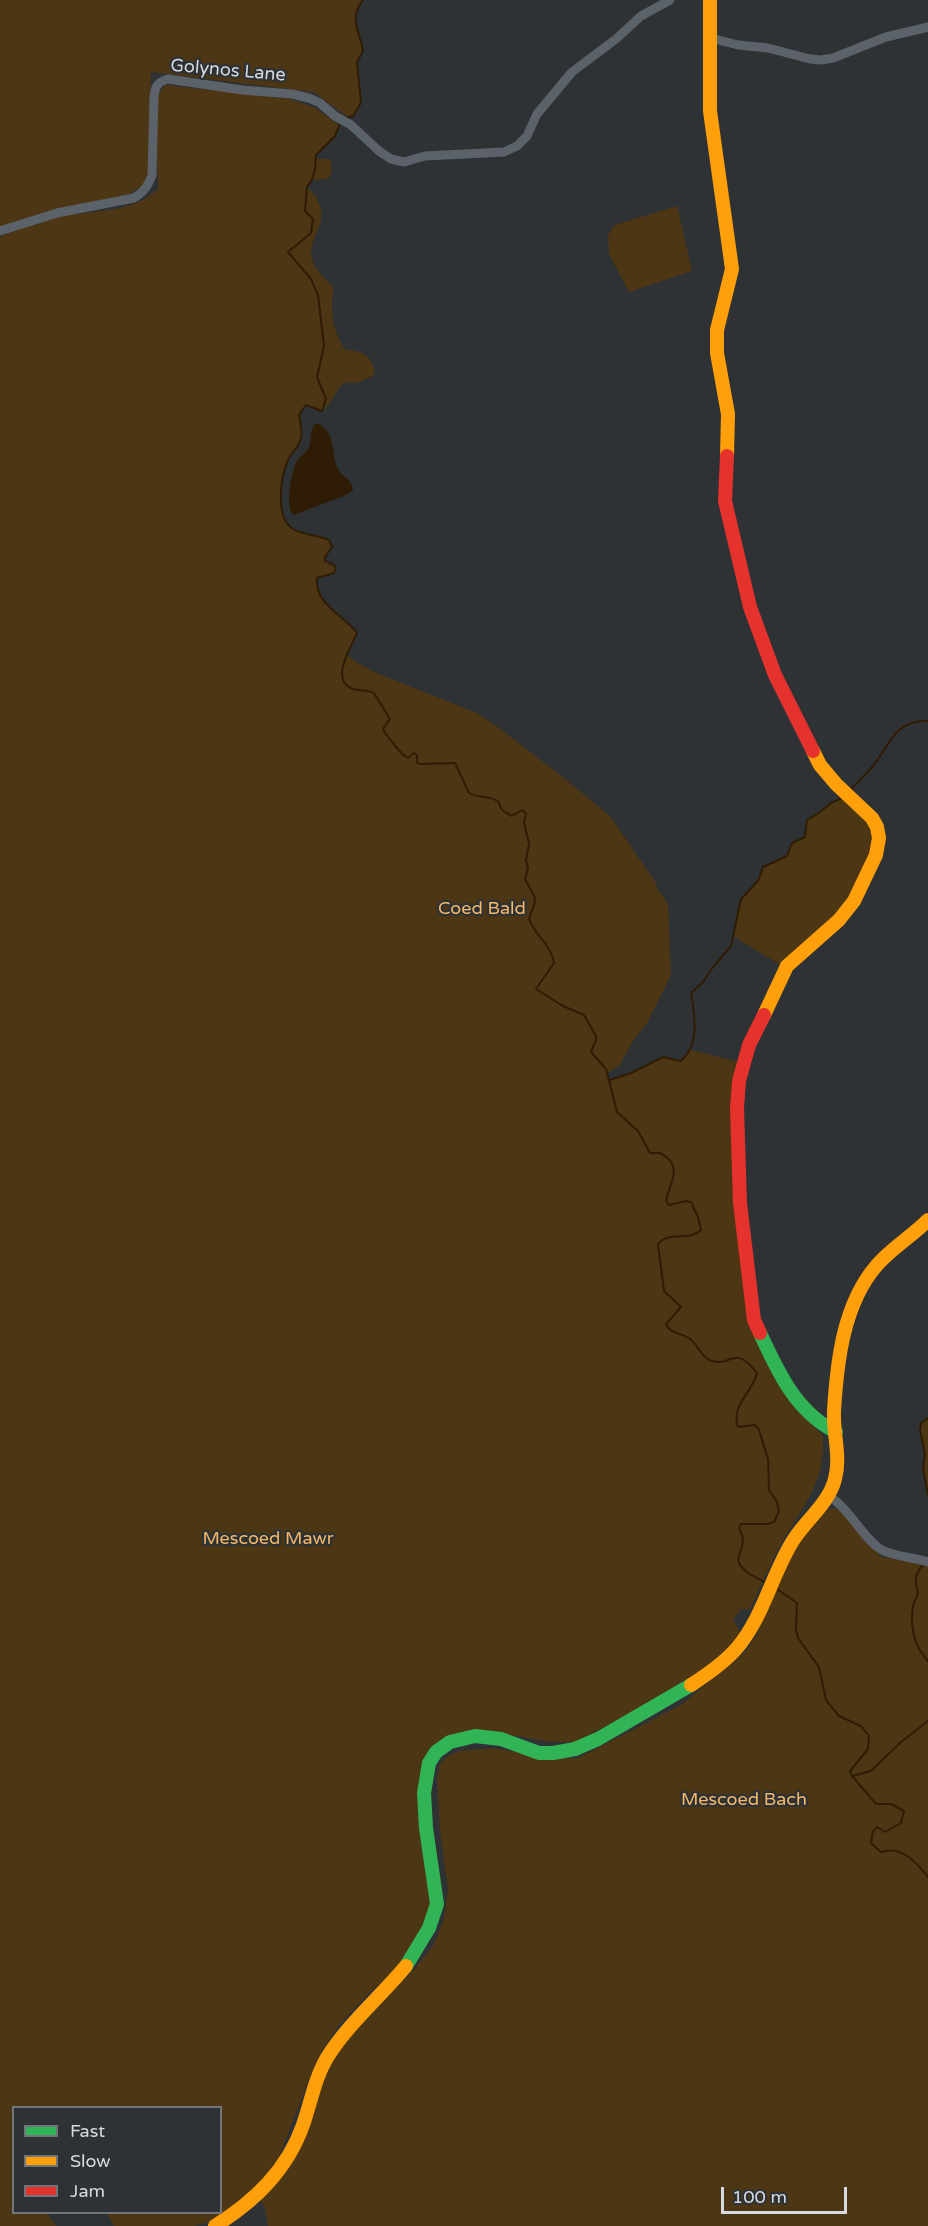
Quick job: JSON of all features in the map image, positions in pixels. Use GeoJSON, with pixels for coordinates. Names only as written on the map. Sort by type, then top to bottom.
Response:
{"type":"FeatureCollection","features":[{"type":"Feature","properties":{"kind":"street","name":"Golynos Lane"},"geometry":{"type":"LineString","coordinates":[[0,231],[57,213],[134,198],[142,193],[148,186],[152,175],[155,86],[160,81],[168,79],[242,90],[292,94],[320,103],[334,116],[351,125],[379,151],[391,159],[404,162],[425,156],[504,152],[517,146],[527,136],[537,114],[572,72],[616,39],[641,16],[670,0]]}},
{"type":"Feature","properties":{"kind":"street"},"geometry":{"type":"LineString","coordinates":[[710,0],[710,111],[732,269],[717,330],[717,352],[728,414],[725,501],[740,554],[750,607],[767,656],[820,765],[872,819],[877,827],[879,838],[876,855],[848,910],[787,966],[778,982],[749,1045],[739,1081],[737,1108],[740,1203],[754,1320],[781,1378],[793,1395],[820,1424],[836,1432]]}},
{"type":"Feature","properties":{"kind":"street"},"geometry":{"type":"LineString","coordinates":[[711,38],[821,60],[833,58],[886,37],[928,27]]}},
{"type":"Feature","properties":{"kind":"street"},"geometry":{"type":"LineString","coordinates":[[215,2226],[237,2213],[275,2175],[293,2149],[317,2081],[332,2049],[374,2000],[402,1972],[430,1929],[438,1902],[427,1839],[424,1795],[425,1771],[435,1752],[453,1739],[475,1736],[499,1738],[533,1752],[549,1754],[585,1745],[690,1685],[716,1667],[738,1647],[749,1630],[795,1536],[829,1496],[836,1478],[838,1460],[833,1416],[842,1349],[857,1298],[880,1262],[928,1220]]}},
{"type":"Feature","properties":{"kind":"street"},"geometry":{"type":"LineString","coordinates":[[829,1496],[840,1503],[880,1549],[891,1554],[928,1562]]}},
{"type":"Feature","properties":{"kind":"green space"},"geometry":{"type":"Polygon","coordinates":[[[0,0],[363,0],[356,19],[363,51],[357,62],[361,103],[353,116],[348,117],[314,92],[151,72],[149,170],[143,185],[122,199],[0,228],[0,0]]]}},
{"type":"Feature","properties":{"kind":"green space"},"geometry":{"type":"Polygon","coordinates":[[[165,85],[290,99],[315,108],[339,125],[335,136],[316,155],[316,159],[330,159],[332,172],[328,179],[312,180],[307,187],[317,199],[321,209],[319,227],[311,252],[317,269],[334,288],[333,321],[338,337],[346,350],[364,354],[375,370],[373,376],[356,383],[344,382],[322,411],[306,405],[300,419],[301,439],[289,459],[284,475],[281,496],[283,515],[293,529],[329,540],[332,547],[325,561],[336,568],[334,573],[317,578],[317,587],[325,602],[357,633],[347,655],[374,672],[477,713],[495,725],[610,816],[656,883],[668,904],[671,975],[647,1023],[633,1041],[619,1066],[607,1073],[610,1080],[631,1073],[663,1057],[681,1061],[691,1050],[739,1062],[742,1274],[791,1403],[823,1436],[823,1454],[811,1494],[776,1554],[750,1609],[741,1609],[733,1620],[741,1633],[737,1642],[677,1689],[575,1742],[552,1742],[498,1733],[461,1735],[421,1774],[432,1891],[429,1914],[403,1964],[370,1992],[338,2026],[317,2059],[278,2159],[264,2178],[237,2204],[216,2220],[194,2226],[114,2226],[108,2214],[222,2214],[222,2106],[12,2106],[12,2214],[48,2214],[56,2226],[0,2226],[0,237],[52,218],[122,207],[147,197],[158,189],[156,166],[158,96],[165,85]]]}},
{"type":"Feature","properties":{"kind":"green space"},"geometry":{"type":"Polygon","coordinates":[[[677,206],[692,271],[629,292],[609,254],[608,235],[615,225],[677,206]]]}},
{"type":"Feature","properties":{"kind":"green space"},"geometry":{"type":"Polygon","coordinates":[[[844,797],[870,823],[876,839],[854,892],[836,919],[782,966],[733,936],[741,899],[758,881],[763,867],[786,856],[792,843],[805,837],[807,820],[829,804],[844,797]]]}},
{"type":"Feature","properties":{"kind":"green space"},"geometry":{"type":"Polygon","coordinates":[[[928,1418],[928,1495],[923,1469],[925,1453],[920,1431],[921,1423],[928,1418]]]}},
{"type":"Feature","properties":{"kind":"green space","name":"Mescoed Bach"},"geometry":{"type":"Polygon","coordinates":[[[833,1508],[842,1512],[881,1557],[924,1564],[928,1567],[928,2226],[268,2226],[265,2208],[260,2199],[308,2121],[340,2047],[392,1990],[413,1971],[433,1946],[444,1919],[448,1889],[440,1831],[437,1778],[440,1764],[448,1756],[458,1751],[492,1748],[552,1758],[578,1758],[681,1705],[745,1652],[756,1636],[800,1539],[828,1509],[833,1508]]]}},
{"type":"Feature","properties":{"kind":"shaded area"},"geometry":{"type":"Polygon","coordinates":[[[315,424],[324,428],[331,438],[337,467],[351,483],[353,490],[344,496],[293,515],[289,497],[293,473],[297,461],[309,447],[315,424]]]}},
{"type":"Feature","properties":{"kind":"waterway"},"geometry":{"type":"LineString","coordinates":[[346,118],[353,116],[361,103],[357,62],[363,51],[356,25],[356,13],[363,0]]}},
{"type":"Feature","properties":{"kind":"waterway"},"geometry":{"type":"LineString","coordinates":[[341,121],[335,136],[316,155],[312,180],[307,187],[305,211],[313,219],[311,233],[288,252],[311,279],[318,295],[324,346],[317,377],[326,399],[322,411],[306,405],[299,415],[301,438],[286,465],[282,484],[283,515],[293,529],[329,540],[332,547],[325,561],[336,568],[334,573],[317,578],[317,587],[325,602],[357,633],[344,662],[342,677],[345,684],[351,688],[374,693],[390,719],[383,729],[394,745],[408,758],[414,753],[417,755],[417,763],[455,763],[469,793],[496,800],[503,811],[512,816],[522,810],[526,813],[524,822],[529,844],[526,860],[528,869],[525,879],[535,898],[529,919],[550,951],[554,963],[536,989],[563,1006],[584,1015],[596,1036],[591,1052],[606,1069],[617,1112],[638,1131],[650,1153],[660,1153],[672,1163],[674,1175],[666,1201],[669,1205],[691,1202],[698,1217],[701,1230],[691,1235],[668,1238],[658,1244],[664,1291],[681,1307],[666,1324],[673,1332],[686,1336],[708,1359],[719,1362],[733,1358],[743,1359],[757,1373],[739,1406],[736,1419],[738,1427],[755,1425],[759,1430],[768,1459],[769,1490],[777,1502],[779,1511],[774,1522],[741,1524],[739,1528],[743,1541],[738,1561],[746,1572],[767,1583]]}},
{"type":"Feature","properties":{"kind":"waterway"},"geometry":{"type":"LineString","coordinates":[[850,790],[873,766],[900,729],[917,722],[928,721]]}},
{"type":"Feature","properties":{"kind":"waterway"},"geometry":{"type":"LineString","coordinates":[[610,1080],[631,1073],[663,1057],[681,1061],[687,1054],[695,1029],[691,993],[703,982],[731,946],[741,899],[758,881],[763,867],[787,856],[792,843],[805,837],[807,820],[842,798]]}},
{"type":"Feature","properties":{"kind":"waterway"},"geometry":{"type":"LineString","coordinates":[[928,1418],[921,1423],[920,1431],[925,1453],[923,1469],[928,1495]]}},
{"type":"Feature","properties":{"kind":"waterway"},"geometry":{"type":"LineString","coordinates":[[924,1564],[916,1577],[918,1592],[913,1606],[912,1621],[916,1642],[928,1661]]}},
{"type":"Feature","properties":{"kind":"waterway"},"geometry":{"type":"LineString","coordinates":[[777,1589],[797,1603],[798,1638],[819,1667],[826,1700],[839,1716],[861,1726],[869,1736],[868,1749],[850,1771],[852,1776],[876,1804],[891,1804],[904,1811],[901,1823],[885,1832],[877,1827],[873,1831],[871,1843],[881,1852],[895,1851],[908,1856],[928,1877]]}},
{"type":"Feature","properties":{"kind":"waterway"},"geometry":{"type":"LineString","coordinates":[[852,1776],[871,1771],[901,1742],[928,1721]]}},
{"type":"Feature","properties":{"kind":"traffic: fast"},"geometry":{"type":"LineString","coordinates":[[760,1333],[781,1376],[799,1402],[822,1424],[836,1432]]}},
{"type":"Feature","properties":{"kind":"traffic: fast"},"geometry":{"type":"LineString","coordinates":[[406,1966],[429,1928],[437,1904],[426,1828],[424,1793],[429,1763],[436,1752],[450,1742],[475,1736],[501,1739],[539,1753],[575,1749],[598,1739],[691,1685]]}},
{"type":"Feature","properties":{"kind":"traffic: slow"},"geometry":{"type":"LineString","coordinates":[[710,0],[710,111],[732,269],[717,330],[717,353],[728,414],[727,456]]}},
{"type":"Feature","properties":{"kind":"traffic: slow"},"geometry":{"type":"LineString","coordinates":[[764,1015],[787,966],[839,920],[854,901],[876,855],[879,838],[872,818],[836,784],[820,765],[813,751]]}},
{"type":"Feature","properties":{"kind":"traffic: slow"},"geometry":{"type":"LineString","coordinates":[[691,1685],[727,1659],[746,1636],[786,1552],[828,1496],[837,1471],[834,1411],[837,1373],[849,1315],[856,1297],[877,1265],[928,1220]]}},
{"type":"Feature","properties":{"kind":"traffic: slow"},"geometry":{"type":"LineString","coordinates":[[215,2226],[256,2195],[279,2170],[303,2125],[316,2081],[328,2056],[355,2021],[406,1966]]}},
{"type":"Feature","properties":{"kind":"traffic: jam"},"geometry":{"type":"LineString","coordinates":[[727,456],[725,501],[750,607],[775,675],[813,751]]}},
{"type":"Feature","properties":{"kind":"traffic: jam"},"geometry":{"type":"LineString","coordinates":[[760,1333],[754,1320],[740,1203],[737,1108],[739,1081],[749,1045],[764,1015]]}},
{"type":"Feature","properties":{"kind":"park label","name":"Coed Bald"},"geometry":{"type":"Point","coordinates":[482,909]}},
{"type":"Feature","properties":{"kind":"park label","name":"Mescoed Mawr"},"geometry":{"type":"Point","coordinates":[268,1539]}}]}
